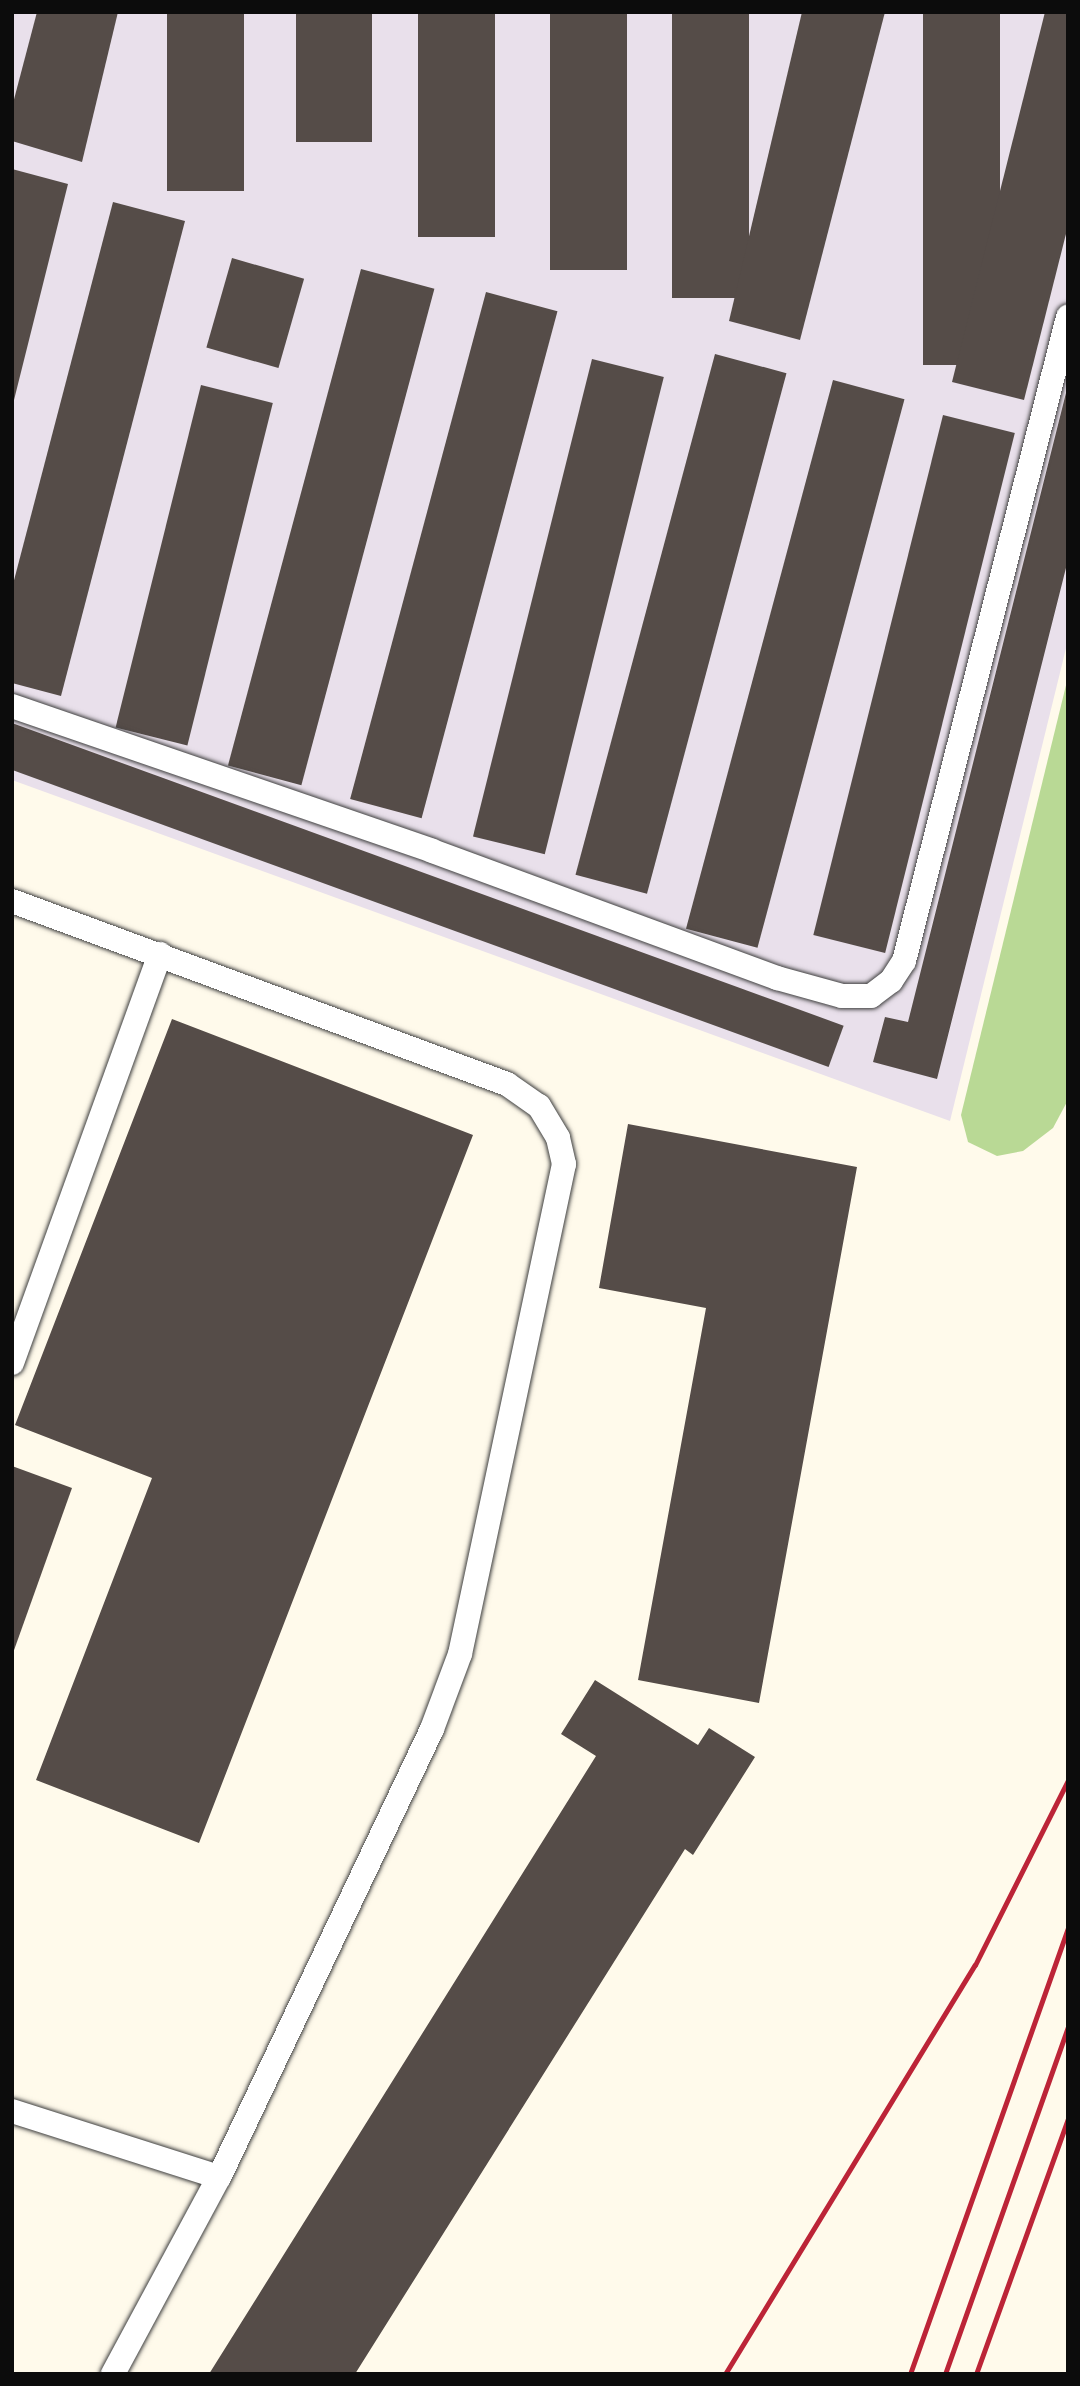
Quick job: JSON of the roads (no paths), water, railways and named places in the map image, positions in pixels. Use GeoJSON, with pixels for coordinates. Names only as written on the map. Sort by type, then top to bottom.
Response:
{"type":"FeatureCollection","features":[{"type":"Feature","properties":{"kind":"lane"},"geometry":{"type":"LineString","coordinates":[[12,706],[432,851],[777,978],[842,996],[871,996],[891,981],[904,961],[1068,317]]}},
{"type":"Feature","properties":{"kind":"lane"},"geometry":{"type":"LineString","coordinates":[[12,901],[507,1084],[539,1106],[558,1138],[564,1164],[460,1654],[432,1729],[219,2177],[113,2374]]}},
{"type":"Feature","properties":{"kind":"lane"},"geometry":{"type":"LineString","coordinates":[[12,1363],[160,954]]}},
{"type":"Feature","properties":{"kind":"lane"},"geometry":{"type":"LineString","coordinates":[[12,2111],[219,2177]]}},
{"type":"Feature","properties":{"kind":"railway"},"geometry":{"type":"LineString","coordinates":[[725,2374],[975,1965],[1068,1780]]}},
{"type":"Feature","properties":{"kind":"railway"},"geometry":{"type":"LineString","coordinates":[[910,2374],[1068,1928]]}},
{"type":"Feature","properties":{"kind":"railway"},"geometry":{"type":"LineString","coordinates":[[945,2374],[1068,2026]]}},
{"type":"Feature","properties":{"kind":"railway"},"geometry":{"type":"LineString","coordinates":[[976,2374],[1068,2118]]}}]}
